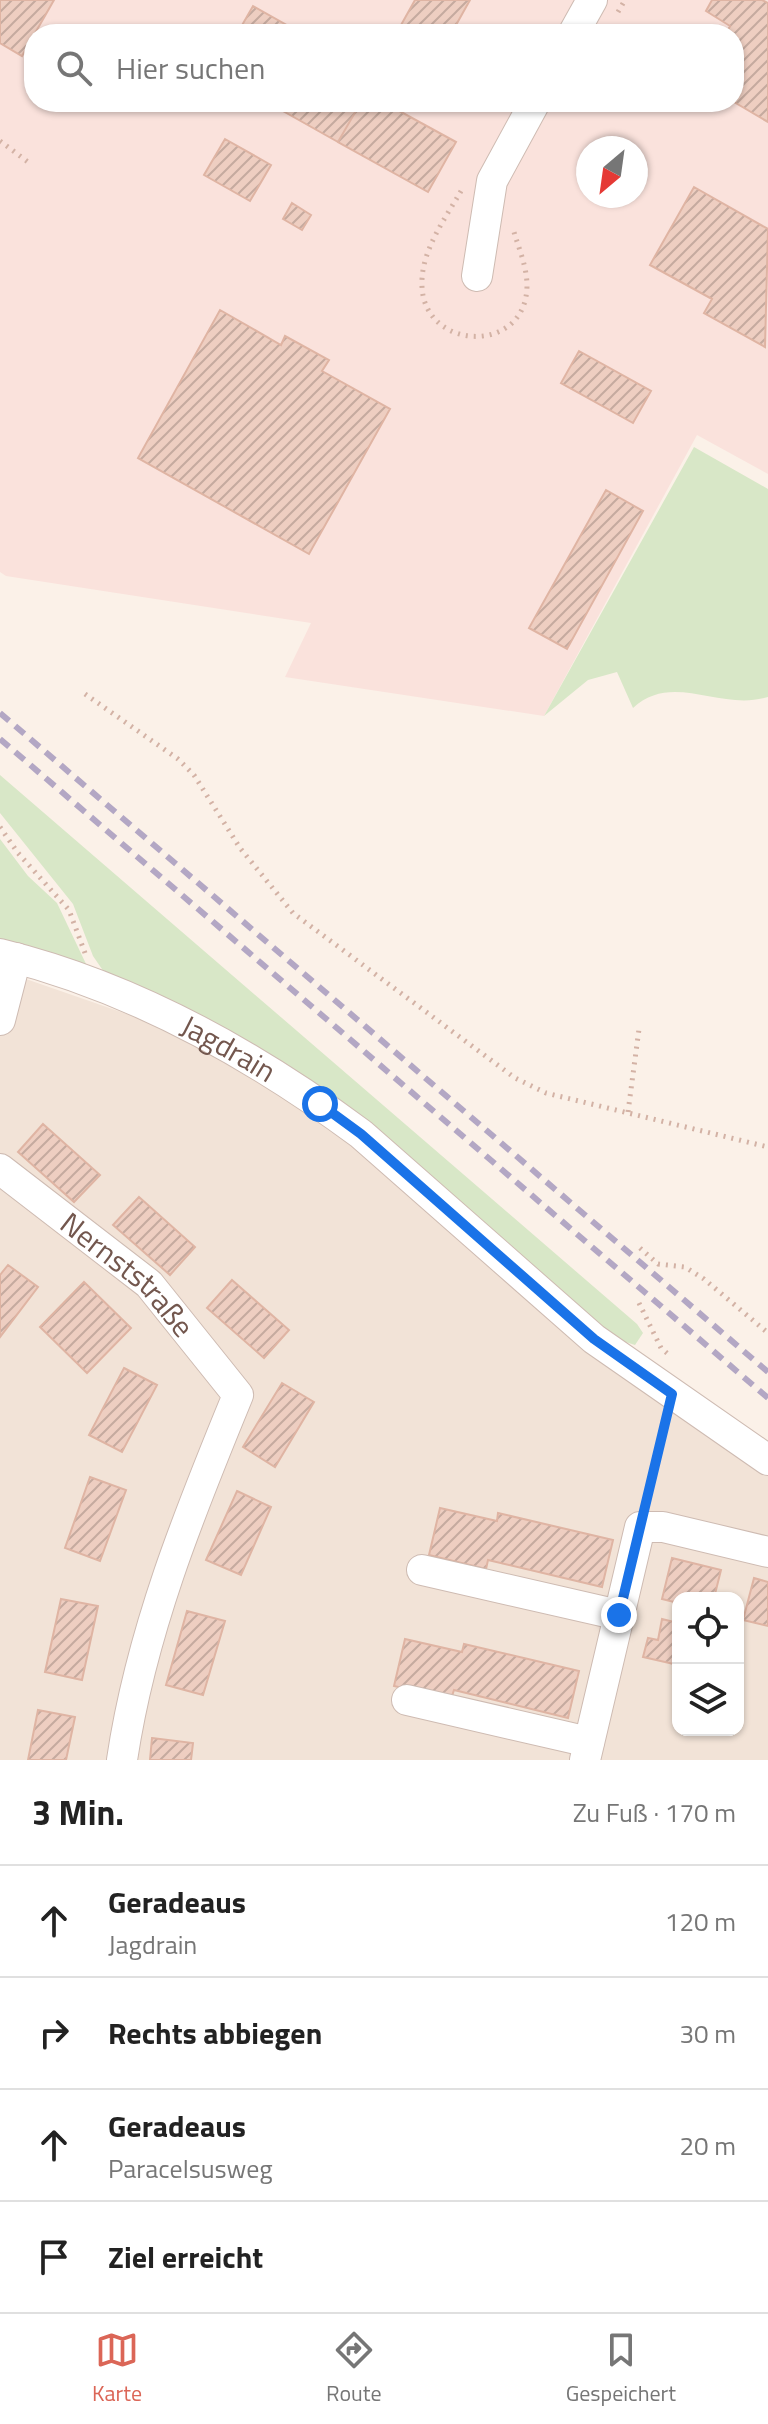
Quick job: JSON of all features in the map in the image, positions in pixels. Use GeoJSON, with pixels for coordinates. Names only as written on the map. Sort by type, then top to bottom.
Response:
{"type":"FeatureCollection","features":[{"type":"Feature","properties":{"kind":"street"},"geometry":{"type":"LineString","coordinates":[[579,24],[592,0]]}},
{"type":"Feature","properties":{"kind":"street"},"geometry":{"type":"LineString","coordinates":[[477,276],[492,181],[530,112]]}},
{"type":"Feature","properties":{"kind":"street"},"geometry":{"type":"LineString","coordinates":[[0,1020],[8,956]]}},
{"type":"Feature","properties":{"kind":"street","name":"Jagdrain"},"geometry":{"type":"LineString","coordinates":[[8,956],[104,985],[229,1047],[330,1111],[361,1134],[594,1339],[747,1442],[768,1460]]}},
{"type":"Feature","properties":{"kind":"street","name":"Nernststraße"},"geometry":{"type":"LineString","coordinates":[[0,1169],[149,1284],[238,1395],[179,1538],[144,1651],[122,1760]]}},
{"type":"Feature","properties":{"kind":"street"},"geometry":{"type":"LineString","coordinates":[[407,1700],[587,1751],[640,1527],[663,1527],[768,1552]]}},
{"type":"Feature","properties":{"kind":"street"},"geometry":{"type":"LineString","coordinates":[[422,1570],[619,1615]]}},
{"type":"Feature","properties":{"kind":"path"},"geometry":{"type":"LineString","coordinates":[[0,141],[28,162]]}},
{"type":"Feature","properties":{"kind":"path"},"geometry":{"type":"LineString","coordinates":[[85,694],[167,751],[194,775],[240,848],[266,884],[293,913],[515,1078],[546,1093],[768,1147]]}},
{"type":"Feature","properties":{"kind":"path"},"geometry":{"type":"LineString","coordinates":[[0,827],[18,853],[69,910],[89,962],[104,985]]}},
{"type":"Feature","properties":{"kind":"path"},"geometry":{"type":"LineString","coordinates":[[628,1112],[639,1029]]}},
{"type":"Feature","properties":{"kind":"path"},"geometry":{"type":"LineString","coordinates":[[640,1248],[658,1264],[685,1267],[704,1279],[768,1333]]}},
{"type":"Feature","properties":{"kind":"path"},"geometry":{"type":"LineString","coordinates":[[640,1527],[672,1394],[661,1348]]}},
{"type":"Feature","properties":{"kind":"shaded area"},"geometry":{"type":"Polygon","coordinates":[[[0,0],[768,0],[768,474],[697,435],[544,716],[285,677],[311,623],[6,576],[0,572],[0,0]]]}},
{"type":"Feature","properties":{"kind":"shaded area"},"geometry":{"type":"Polygon","coordinates":[[[0,970],[147,1021],[227,1058],[341,1134],[618,1375],[768,1472],[768,1760],[0,1760],[0,970]]]}},
{"type":"Feature","properties":{"kind":"green space"},"geometry":{"type":"Polygon","coordinates":[[[694,447],[768,489],[768,697],[732,700],[681,692],[664,693],[648,698],[633,708],[617,672],[588,680],[544,716],[694,447]]]}},
{"type":"Feature","properties":{"kind":"green space"},"geometry":{"type":"Polygon","coordinates":[[[0,775],[637,1324],[643,1333],[635,1345],[610,1337],[412,1160],[327,1091],[214,1023],[104,972],[93,956],[73,904],[0,813],[0,775]]]}},
{"type":"Feature","properties":{"kind":"green space"},"geometry":{"type":"Polygon","coordinates":[[[0,839],[28,876],[57,903],[87,966],[0,945],[0,839]]]}},
{"type":"Feature","properties":{"kind":"building"},"geometry":{"type":"Polygon","coordinates":[[[0,0],[54,0],[40,24],[24,24],[22,56],[0,43],[0,0]]]}},
{"type":"Feature","properties":{"kind":"building"},"geometry":{"type":"Polygon","coordinates":[[[415,0],[470,0],[457,24],[402,24],[415,0]]]}},
{"type":"Feature","properties":{"kind":"building"},"geometry":{"type":"Polygon","coordinates":[[[712,0],[762,0],[768,3],[768,122],[744,108],[744,24],[727,24],[706,11],[712,0]]]}},
{"type":"Feature","properties":{"kind":"building"},"geometry":{"type":"Polygon","coordinates":[[[253,6],[285,24],[243,24],[253,6]]]}},
{"type":"Feature","properties":{"kind":"building"},"geometry":{"type":"Polygon","coordinates":[[[285,112],[355,112],[338,142],[285,112]]]}},
{"type":"Feature","properties":{"kind":"building"},"geometry":{"type":"Polygon","coordinates":[[[355,112],[401,112],[456,142],[428,192],[338,142],[355,112]]]}},
{"type":"Feature","properties":{"kind":"building"},"geometry":{"type":"Polygon","coordinates":[[[225,139],[271,165],[250,201],[204,175],[225,139]]]}},
{"type":"Feature","properties":{"kind":"building"},"geometry":{"type":"Polygon","coordinates":[[[694,187],[768,229],[765,347],[704,313],[712,299],[650,265],[694,187]]]}},
{"type":"Feature","properties":{"kind":"building"},"geometry":{"type":"Polygon","coordinates":[[[292,203],[311,215],[302,230],[283,219],[292,203]]]}},
{"type":"Feature","properties":{"kind":"building"},"geometry":{"type":"Polygon","coordinates":[[[220,310],[281,345],[285,336],[329,360],[322,371],[390,409],[309,554],[138,458],[220,310]]]}},
{"type":"Feature","properties":{"kind":"building"},"geometry":{"type":"Polygon","coordinates":[[[579,351],[651,391],[633,423],[561,383],[579,351]]]}},
{"type":"Feature","properties":{"kind":"building"},"geometry":{"type":"Polygon","coordinates":[[[606,490],[643,511],[567,649],[529,628],[606,490]]]}},
{"type":"Feature","properties":{"kind":"building"},"geometry":{"type":"Polygon","coordinates":[[[43,1124],[100,1175],[74,1202],[18,1152],[43,1124]]]}},
{"type":"Feature","properties":{"kind":"building"},"geometry":{"type":"Polygon","coordinates":[[[139,1197],[195,1247],[170,1275],[113,1225],[139,1197]]]}},
{"type":"Feature","properties":{"kind":"building"},"geometry":{"type":"Polygon","coordinates":[[[8,1265],[38,1287],[0,1337],[0,1275],[8,1265]]]}},
{"type":"Feature","properties":{"kind":"building"},"geometry":{"type":"Polygon","coordinates":[[[232,1280],[289,1330],[264,1358],[207,1308],[232,1280]]]}},
{"type":"Feature","properties":{"kind":"building"},"geometry":{"type":"Polygon","coordinates":[[[84,1282],[131,1328],[87,1373],[40,1327],[84,1282]]]}},
{"type":"Feature","properties":{"kind":"building"},"geometry":{"type":"Polygon","coordinates":[[[124,1368],[157,1385],[122,1452],[89,1435],[124,1368]]]}},
{"type":"Feature","properties":{"kind":"building"},"geometry":{"type":"Polygon","coordinates":[[[282,1383],[314,1402],[275,1467],[243,1447],[282,1383]]]}},
{"type":"Feature","properties":{"kind":"building"},"geometry":{"type":"Polygon","coordinates":[[[90,1477],[126,1490],[100,1561],[65,1548],[90,1477]]]}},
{"type":"Feature","properties":{"kind":"building"},"geometry":{"type":"Polygon","coordinates":[[[237,1491],[271,1507],[241,1575],[206,1560],[237,1491]]]}},
{"type":"Feature","properties":{"kind":"building"},"geometry":{"type":"Polygon","coordinates":[[[440,1508],[497,1521],[498,1513],[613,1540],[602,1587],[488,1560],[486,1569],[429,1555],[440,1508]]]}},
{"type":"Feature","properties":{"kind":"building"},"geometry":{"type":"Polygon","coordinates":[[[672,1558],[721,1570],[716,1592],[672,1592],[672,1602],[662,1599],[672,1558]]]}},
{"type":"Feature","properties":{"kind":"building"},"geometry":{"type":"Polygon","coordinates":[[[754,1578],[768,1582],[768,1626],[744,1620],[754,1578]]]}},
{"type":"Feature","properties":{"kind":"building"},"geometry":{"type":"Polygon","coordinates":[[[61,1599],[98,1606],[82,1680],[45,1672],[61,1599]]]}},
{"type":"Feature","properties":{"kind":"building"},"geometry":{"type":"Polygon","coordinates":[[[187,1611],[225,1621],[203,1695],[166,1685],[187,1611]]]}},
{"type":"Feature","properties":{"kind":"building"},"geometry":{"type":"Polygon","coordinates":[[[662,1619],[672,1622],[672,1664],[643,1657],[648,1638],[658,1640],[662,1619]]]}},
{"type":"Feature","properties":{"kind":"building"},"geometry":{"type":"Polygon","coordinates":[[[405,1639],[462,1652],[464,1644],[579,1671],[568,1718],[454,1690],[451,1699],[394,1686],[405,1639]]]}},
{"type":"Feature","properties":{"kind":"building"},"geometry":{"type":"Polygon","coordinates":[[[38,1710],[75,1717],[66,1760],[28,1760],[38,1710]]]}},
{"type":"Feature","properties":{"kind":"building"},"geometry":{"type":"Polygon","coordinates":[[[152,1738],[193,1743],[191,1760],[150,1760],[152,1738]]]}},
{"type":"Feature","properties":{"kind":"railway"},"geometry":{"type":"LineString","coordinates":[[0,713],[768,1372]]}},
{"type":"Feature","properties":{"kind":"railway"},"geometry":{"type":"LineString","coordinates":[[0,739],[768,1398]]}},
{"type":"Feature","properties":{"kind":"route"},"geometry":{"type":"LineString","coordinates":[[320,1104],[361,1134],[594,1339],[672,1394],[619,1615]]}}]}
